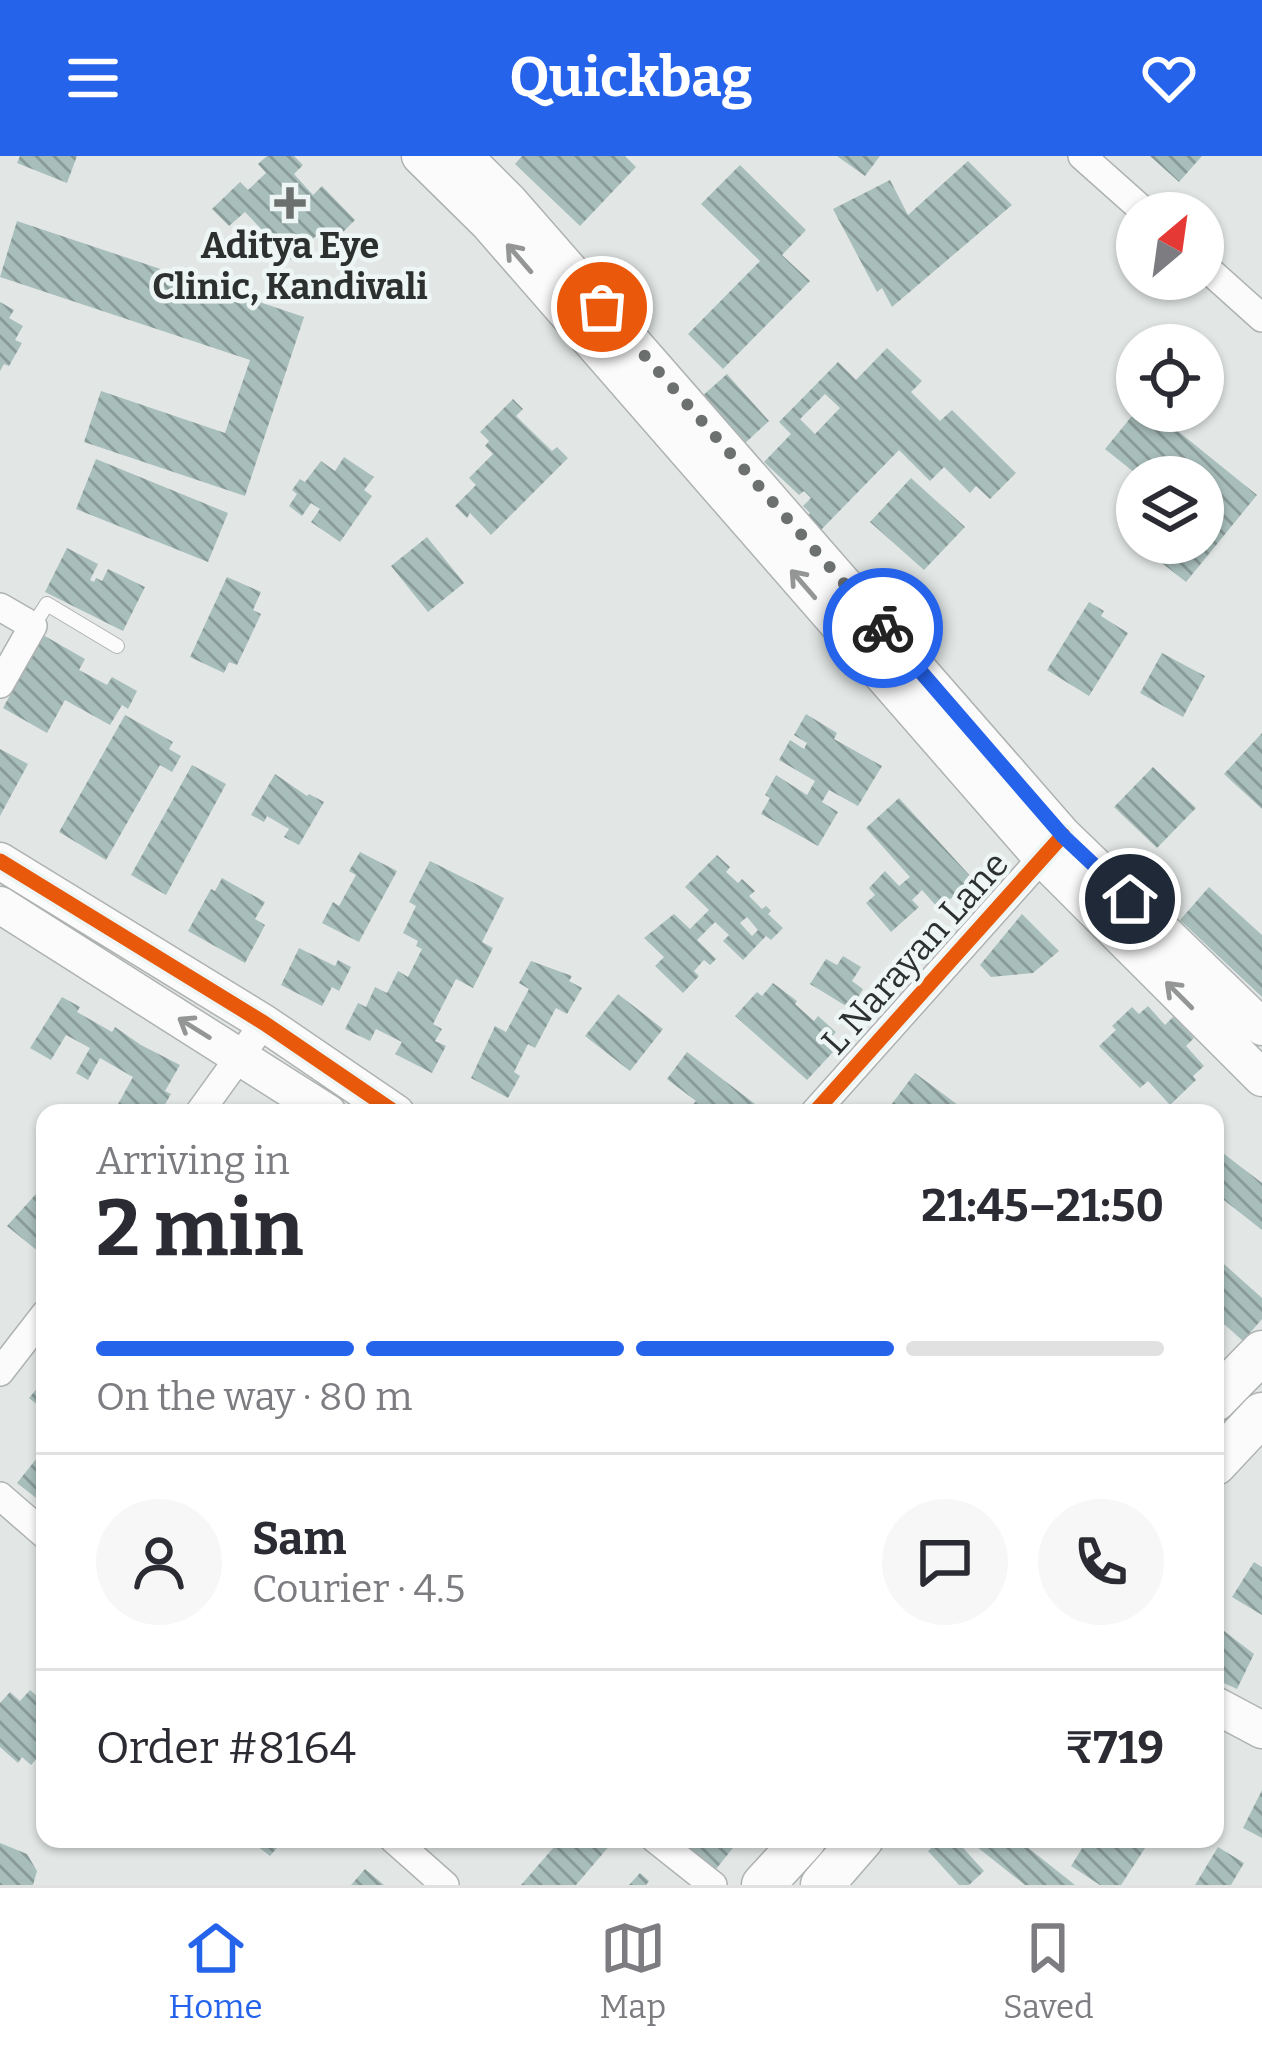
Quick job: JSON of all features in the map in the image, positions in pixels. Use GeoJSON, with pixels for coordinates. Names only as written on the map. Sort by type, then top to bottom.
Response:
{"type":"FeatureCollection","features":[{"type":"Feature","properties":{"kind":"main road"},"geometry":{"type":"LineString","coordinates":[[420,156],[488,223],[1262,1078]]}},
{"type":"Feature","properties":{"kind":"main road"},"geometry":{"type":"LineString","coordinates":[[464,156],[510,202],[1052,846],[1262,1027]]}},
{"type":"Feature","properties":{"kind":"main road"},"geometry":{"type":"LineString","coordinates":[[0,861],[264,1023],[383,1104]]}},
{"type":"Feature","properties":{"kind":"main road"},"geometry":{"type":"LineString","coordinates":[[0,905],[314,1104]]}},
{"type":"Feature","properties":{"kind":"main road"},"geometry":{"type":"LineString","coordinates":[[1224,1391],[1262,1352]]}},
{"type":"Feature","properties":{"kind":"main road"},"geometry":{"type":"LineString","coordinates":[[1224,1454],[1262,1414]]}},
{"type":"Feature","properties":{"kind":"main road"},"geometry":{"type":"LineString","coordinates":[[1224,1708],[1258,1721]]}},
{"type":"Feature","properties":{"kind":"main road"},"geometry":{"type":"LineString","coordinates":[[763,1885],[797,1848]]}},
{"type":"Feature","properties":{"kind":"main road"},"geometry":{"type":"LineString","coordinates":[[822,1885],[854,1848]]}},
{"type":"Feature","properties":{"kind":"street"},"geometry":{"type":"LineString","coordinates":[[1082,156],[1122,192]]}},
{"type":"Feature","properties":{"kind":"street"},"geometry":{"type":"LineString","coordinates":[[1224,284],[1262,318]]}},
{"type":"Feature","properties":{"kind":"street"},"geometry":{"type":"LineString","coordinates":[[0,607],[33,626],[0,684]]}},
{"type":"Feature","properties":{"kind":"street","name":"L Narayan Lane"},"geometry":{"type":"LineString","coordinates":[[822,1104],[1052,846]]}},
{"type":"Feature","properties":{"kind":"street"},"geometry":{"type":"LineString","coordinates":[[206,1104],[264,1023]]}},
{"type":"Feature","properties":{"kind":"street"},"geometry":{"type":"LineString","coordinates":[[0,1372],[36,1326]]}},
{"type":"Feature","properties":{"kind":"street"},"geometry":{"type":"LineString","coordinates":[[0,1496],[36,1527]]}},
{"type":"Feature","properties":{"kind":"street"},"geometry":{"type":"LineString","coordinates":[[402,1848],[445,1885]]}},
{"type":"Feature","properties":{"kind":"street"},"geometry":{"type":"LineString","coordinates":[[667,1848],[713,1885]]}},
{"type":"Feature","properties":{"kind":"lane"},"geometry":{"type":"LineString","coordinates":[[33,626],[46,604],[116,646]]}},
{"type":"Feature","properties":{"kind":"building"},"geometry":{"type":"Polygon","coordinates":[[[20,156],[77,156],[67,183],[17,163],[20,156]]]}},
{"type":"Feature","properties":{"kind":"building"},"geometry":{"type":"Polygon","coordinates":[[[267,156],[294,156],[303,165],[294,174],[313,195],[322,186],[355,220],[329,246],[318,234],[291,260],[245,212],[229,226],[212,209],[240,182],[248,190],[266,173],[258,164],[267,156]]]}},
{"type":"Feature","properties":{"kind":"building"},"geometry":{"type":"Polygon","coordinates":[[[522,156],[625,156],[636,167],[580,226],[515,164],[522,156]]]}},
{"type":"Feature","properties":{"kind":"building"},"geometry":{"type":"Polygon","coordinates":[[[837,156],[880,156],[865,176],[837,156]]]}},
{"type":"Feature","properties":{"kind":"building"},"geometry":{"type":"Polygon","coordinates":[[[1150,156],[1202,156],[1179,182],[1150,156]]]}},
{"type":"Feature","properties":{"kind":"building"},"geometry":{"type":"Polygon","coordinates":[[[968,161],[1012,205],[892,307],[882,288],[877,292],[833,209],[890,180],[908,215],[968,161]]]}},
{"type":"Feature","properties":{"kind":"building"},"geometry":{"type":"Polygon","coordinates":[[[740,165],[806,230],[782,255],[810,281],[723,369],[688,334],[760,261],[701,204],[740,165]]]}},
{"type":"Feature","properties":{"kind":"building"},"geometry":{"type":"Polygon","coordinates":[[[17,221],[304,317],[245,496],[84,442],[101,391],[225,433],[250,360],[0,277],[17,221]]]}},
{"type":"Feature","properties":{"kind":"building"},"geometry":{"type":"Polygon","coordinates":[[[0,302],[14,310],[9,318],[23,326],[15,340],[22,343],[9,366],[4,364],[0,371],[0,302]]]}},
{"type":"Feature","properties":{"kind":"building"},"geometry":{"type":"Polygon","coordinates":[[[887,348],[922,381],[911,392],[940,421],[952,410],[1016,473],[990,499],[976,486],[970,493],[944,467],[930,481],[899,450],[818,533],[804,520],[810,513],[803,506],[811,498],[804,491],[799,495],[764,462],[791,434],[779,422],[838,362],[856,380],[887,348]],[[825,394],[800,419],[815,434],[840,408],[825,394]]]}},
{"type":"Feature","properties":{"kind":"building"},"geometry":{"type":"Polygon","coordinates":[[[727,374],[769,421],[743,445],[700,398],[727,374]]]}},
{"type":"Feature","properties":{"kind":"building"},"geometry":{"type":"Polygon","coordinates":[[[513,399],[523,409],[516,416],[552,451],[557,447],[568,458],[491,535],[470,513],[467,518],[455,506],[476,485],[469,478],[493,454],[480,432],[513,399]]]}},
{"type":"Feature","properties":{"kind":"building"},"geometry":{"type":"Polygon","coordinates":[[[1119,432],[1179,432],[1209,456],[1116,458],[1105,449],[1119,432]]]}},
{"type":"Feature","properties":{"kind":"building"},"geometry":{"type":"Polygon","coordinates":[[[344,457],[374,477],[364,490],[372,496],[340,542],[311,522],[320,509],[311,503],[302,516],[289,506],[300,479],[305,482],[321,461],[335,471],[344,457]]]}},
{"type":"Feature","properties":{"kind":"building"},"geometry":{"type":"Polygon","coordinates":[[[96,459],[228,513],[208,562],[76,509],[96,459]]]}},
{"type":"Feature","properties":{"kind":"building"},"geometry":{"type":"Polygon","coordinates":[[[1224,468],[1257,495],[1224,535],[1224,468]]]}},
{"type":"Feature","properties":{"kind":"building"},"geometry":{"type":"Polygon","coordinates":[[[911,478],[965,527],[924,570],[870,522],[911,478]]]}},
{"type":"Feature","properties":{"kind":"building"},"geometry":{"type":"Polygon","coordinates":[[[427,537],[464,583],[428,612],[391,566],[427,537]]]}},
{"type":"Feature","properties":{"kind":"building"},"geometry":{"type":"Polygon","coordinates":[[[67,548],[98,564],[90,580],[94,582],[96,578],[102,581],[108,569],[145,587],[123,631],[45,592],[67,548]]]}},
{"type":"Feature","properties":{"kind":"building"},"geometry":{"type":"Polygon","coordinates":[[[1163,564],[1201,564],[1186,582],[1163,564]]]}},
{"type":"Feature","properties":{"kind":"building"},"geometry":{"type":"Polygon","coordinates":[[[227,577],[261,592],[253,610],[261,614],[237,665],[229,662],[224,673],[190,657],[227,577]]]}},
{"type":"Feature","properties":{"kind":"building"},"geometry":{"type":"Polygon","coordinates":[[[1089,602],[1128,633],[1089,696],[1047,670],[1089,602]]]}},
{"type":"Feature","properties":{"kind":"building"},"geometry":{"type":"Polygon","coordinates":[[[43,635],[85,659],[79,670],[107,685],[112,677],[137,691],[128,709],[122,705],[110,725],[65,700],[47,733],[3,708],[43,635]]]}},
{"type":"Feature","properties":{"kind":"building"},"geometry":{"type":"Polygon","coordinates":[[[1162,653],[1205,676],[1183,717],[1140,693],[1162,653]]]}},
{"type":"Feature","properties":{"kind":"building"},"geometry":{"type":"Polygon","coordinates":[[[806,714],[837,733],[834,739],[882,766],[858,806],[829,790],[822,802],[838,812],[818,846],[761,814],[776,775],[807,795],[815,781],[779,760],[790,740],[804,749],[807,743],[794,735],[806,714]]]}},
{"type":"Feature","properties":{"kind":"building"},"geometry":{"type":"Polygon","coordinates":[[[125,715],[173,742],[169,749],[181,756],[172,772],[160,765],[106,860],[59,832],[125,715]]]}},
{"type":"Feature","properties":{"kind":"building"},"geometry":{"type":"Polygon","coordinates":[[[1262,733],[1262,809],[1224,774],[1262,733]]]}},
{"type":"Feature","properties":{"kind":"building"},"geometry":{"type":"Polygon","coordinates":[[[0,749],[28,764],[0,816],[0,749]]]}},
{"type":"Feature","properties":{"kind":"building"},"geometry":{"type":"Polygon","coordinates":[[[192,765],[226,784],[166,895],[131,875],[192,765]]]}},
{"type":"Feature","properties":{"kind":"building"},"geometry":{"type":"Polygon","coordinates":[[[1153,767],[1196,808],[1157,848],[1114,807],[1153,767]]]}},
{"type":"Feature","properties":{"kind":"building"},"geometry":{"type":"Polygon","coordinates":[[[275,774],[324,802],[299,845],[284,837],[289,829],[267,816],[264,822],[251,815],[275,774]]]}},
{"type":"Feature","properties":{"kind":"building"},"geometry":{"type":"Polygon","coordinates":[[[899,798],[973,879],[939,909],[922,890],[912,900],[919,907],[891,932],[866,903],[875,895],[869,888],[885,871],[899,886],[910,877],[866,828],[899,798]]]}},
{"type":"Feature","properties":{"kind":"building"},"geometry":{"type":"Polygon","coordinates":[[[360,852],[397,871],[359,942],[322,923],[333,902],[339,906],[356,875],[349,871],[360,852]]]}},
{"type":"Feature","properties":{"kind":"building"},"geometry":{"type":"Polygon","coordinates":[[[717,855],[730,867],[726,872],[755,891],[749,896],[762,909],[766,906],[783,928],[771,940],[766,936],[743,960],[723,941],[729,935],[715,922],[697,940],[716,959],[710,965],[704,960],[694,971],[699,976],[683,993],[655,966],[664,957],[644,938],[674,914],[690,929],[709,910],[685,887],[717,855]],[[747,917],[740,923],[752,936],[758,930],[747,917]]]}},
{"type":"Feature","properties":{"kind":"building"},"geometry":{"type":"Polygon","coordinates":[[[430,861],[504,898],[482,942],[493,948],[473,988],[456,979],[433,1024],[442,1029],[435,1041],[446,1046],[432,1073],[395,1054],[402,1042],[376,1029],[370,1041],[345,1029],[358,1003],[366,1007],[375,987],[387,993],[398,971],[408,977],[422,949],[403,933],[416,906],[409,902],[430,861]]]}},
{"type":"Feature","properties":{"kind":"building"},"geometry":{"type":"Polygon","coordinates":[[[222,878],[265,902],[255,919],[265,925],[245,963],[188,931],[222,878]]]}},
{"type":"Feature","properties":{"kind":"building"},"geometry":{"type":"Polygon","coordinates":[[[1209,887],[1262,935],[1262,997],[1180,920],[1209,887]]]}},
{"type":"Feature","properties":{"kind":"building"},"geometry":{"type":"Polygon","coordinates":[[[1022,914],[1059,951],[1033,973],[991,977],[980,965],[1022,914]]]}},
{"type":"Feature","properties":{"kind":"building"},"geometry":{"type":"Polygon","coordinates":[[[299,948],[335,966],[338,960],[351,967],[339,991],[332,987],[322,1006],[281,985],[299,948]]]}},
{"type":"Feature","properties":{"kind":"building"},"geometry":{"type":"Polygon","coordinates":[[[843,956],[861,967],[852,981],[863,989],[851,1009],[810,984],[826,959],[837,965],[843,956]]]}},
{"type":"Feature","properties":{"kind":"building"},"geometry":{"type":"Polygon","coordinates":[[[531,961],[572,976],[569,981],[582,988],[567,1014],[556,1008],[535,1048],[528,1044],[514,1072],[520,1076],[508,1098],[471,1078],[495,1026],[506,1032],[529,989],[519,983],[531,961]]]}},
{"type":"Feature","properties":{"kind":"building"},"geometry":{"type":"Polygon","coordinates":[[[773,983],[814,1021],[818,1016],[836,1032],[825,1044],[833,1052],[807,1080],[735,1016],[757,992],[762,996],[773,983]]]}},
{"type":"Feature","properties":{"kind":"building"},"geometry":{"type":"Polygon","coordinates":[[[618,994],[663,1029],[630,1071],[585,1036],[618,994]]]}},
{"type":"Feature","properties":{"kind":"building"},"geometry":{"type":"Polygon","coordinates":[[[62,997],[80,1007],[77,1012],[112,1032],[115,1027],[180,1065],[165,1091],[171,1094],[165,1104],[118,1104],[133,1077],[100,1058],[88,1080],[76,1073],[90,1048],[66,1035],[51,1060],[30,1048],[62,997]]]}},
{"type":"Feature","properties":{"kind":"building"},"geometry":{"type":"Polygon","coordinates":[[[1148,1006],[1165,1025],[1174,1016],[1194,1038],[1186,1046],[1204,1066],[1171,1104],[1148,1081],[1140,1088],[1099,1046],[1132,1007],[1139,1014],[1148,1006]]]}},
{"type":"Feature","properties":{"kind":"building"},"geometry":{"type":"Polygon","coordinates":[[[687,1052],[755,1104],[693,1104],[696,1101],[667,1079],[687,1052]]]}},
{"type":"Feature","properties":{"kind":"building"},"geometry":{"type":"Polygon","coordinates":[[[915,1073],[957,1104],[892,1104],[915,1073]]]}},
{"type":"Feature","properties":{"kind":"building"},"geometry":{"type":"Polygon","coordinates":[[[1224,1154],[1262,1183],[1262,1230],[1224,1200],[1224,1154]]]}},
{"type":"Feature","properties":{"kind":"building"},"geometry":{"type":"Polygon","coordinates":[[[36,1194],[36,1250],[7,1226],[36,1194]]]}},
{"type":"Feature","properties":{"kind":"building"},"geometry":{"type":"Polygon","coordinates":[[[1224,1264],[1262,1298],[1262,1319],[1243,1341],[1224,1324],[1224,1264]]]}},
{"type":"Feature","properties":{"kind":"building"},"geometry":{"type":"Polygon","coordinates":[[[36,1459],[36,1498],[17,1483],[36,1459]]]}},
{"type":"Feature","properties":{"kind":"building"},"geometry":{"type":"Polygon","coordinates":[[[1254,1562],[1262,1567],[1262,1615],[1232,1597],[1254,1562]]]}},
{"type":"Feature","properties":{"kind":"building"},"geometry":{"type":"Polygon","coordinates":[[[1224,1631],[1254,1654],[1237,1689],[1224,1683],[1224,1631]]]}},
{"type":"Feature","properties":{"kind":"building"},"geometry":{"type":"Polygon","coordinates":[[[30,1690],[36,1695],[36,1759],[31,1765],[22,1757],[18,1763],[0,1747],[0,1703],[10,1692],[20,1701],[30,1690]]]}},
{"type":"Feature","properties":{"kind":"building"},"geometry":{"type":"Polygon","coordinates":[[[1262,1790],[1262,1838],[1243,1828],[1262,1790]]]}},
{"type":"Feature","properties":{"kind":"building"},"geometry":{"type":"Polygon","coordinates":[[[0,1843],[27,1854],[37,1871],[33,1885],[0,1885],[0,1843]]]}},
{"type":"Feature","properties":{"kind":"building"},"geometry":{"type":"Polygon","coordinates":[[[553,1848],[608,1848],[576,1885],[521,1885],[553,1848]]]}},
{"type":"Feature","properties":{"kind":"building"},"geometry":{"type":"Polygon","coordinates":[[[670,1848],[733,1848],[709,1878],[670,1848]]]}},
{"type":"Feature","properties":{"kind":"building"},"geometry":{"type":"Polygon","coordinates":[[[963,1848],[984,1871],[969,1885],[959,1885],[928,1851],[963,1848]]]}},
{"type":"Feature","properties":{"kind":"building"},"geometry":{"type":"Polygon","coordinates":[[[978,1848],[1028,1848],[1075,1885],[1025,1885],[978,1848]]]}},
{"type":"Feature","properties":{"kind":"building"},"geometry":{"type":"Polygon","coordinates":[[[1082,1848],[1145,1848],[1121,1885],[1100,1885],[1071,1866],[1082,1848]]]}},
{"type":"Feature","properties":{"kind":"building"},"geometry":{"type":"Polygon","coordinates":[[[1217,1848],[1244,1863],[1231,1885],[1195,1885],[1217,1848]]]}},
{"type":"Feature","properties":{"kind":"building"},"geometry":{"type":"Polygon","coordinates":[[[365,1869],[384,1885],[351,1885],[365,1869]]]}},
{"type":"Feature","properties":{"kind":"building"},"geometry":{"type":"Polygon","coordinates":[[[640,1873],[649,1881],[646,1885],[629,1885],[640,1873]]]}},
{"type":"Feature","properties":{"kind":"cycle path"},"geometry":{"type":"LineString","coordinates":[[822,1104],[1063,835]]}},
{"type":"Feature","properties":{"kind":"cycle path"},"geometry":{"type":"LineString","coordinates":[[0,861],[264,1023],[383,1104]]}},
{"type":"Feature","properties":{"kind":"way so far"},"geometry":{"type":"LineString","coordinates":[[602,307],[883,628]]}},
{"type":"Feature","properties":{"kind":"place","name":"Aditya Eye Clinic, Kandivali"},"geometry":{"type":"Point","coordinates":[290,203]}},
{"type":"Feature","properties":{"kind":"route"},"geometry":{"type":"LineString","coordinates":[[883,628],[1063,836],[1130,899]]}}]}
